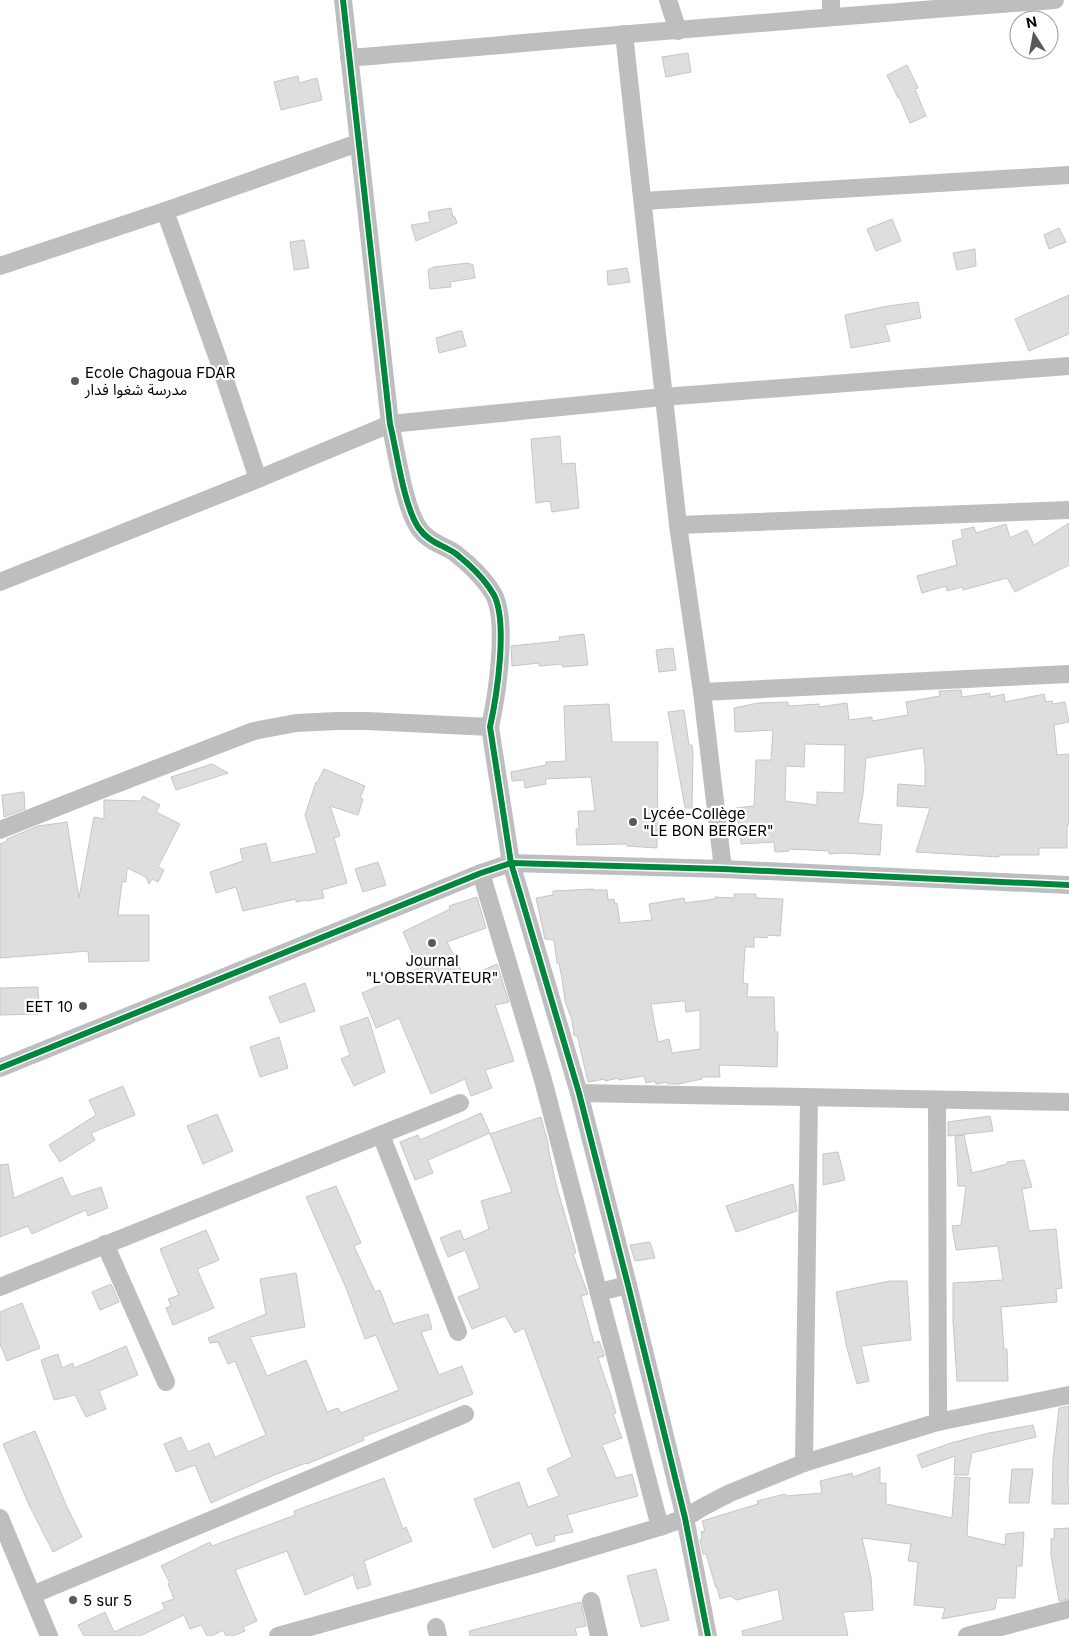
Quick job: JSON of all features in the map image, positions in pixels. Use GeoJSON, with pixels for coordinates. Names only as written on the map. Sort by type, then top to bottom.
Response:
{"type":"FeatureCollection","features":[{"type":"Feature","properties":{"kind":"street"},"geometry":{"type":"LineString","coordinates":[[343,0],[390,424],[405,489],[411,510],[419,527],[432,542],[455,553],[484,580],[494,595],[500,616],[500,639],[490,727],[511,863],[579,1093],[628,1285],[685,1518],[708,1636]]}},
{"type":"Feature","properties":{"kind":"street"},"geometry":{"type":"LineString","coordinates":[[668,0],[678,31]]}},
{"type":"Feature","properties":{"kind":"street"},"geometry":{"type":"LineString","coordinates":[[349,58],[678,31],[831,8],[1055,0]]}},
{"type":"Feature","properties":{"kind":"street"},"geometry":{"type":"LineString","coordinates":[[624,34],[678,525],[702,692],[724,869]]}},
{"type":"Feature","properties":{"kind":"street"},"geometry":{"type":"LineString","coordinates":[[0,266],[165,211],[358,143]]}},
{"type":"Feature","properties":{"kind":"street"},"geometry":{"type":"LineString","coordinates":[[643,200],[1069,175]]}},
{"type":"Feature","properties":{"kind":"street"},"geometry":{"type":"LineString","coordinates":[[165,211],[218,359],[258,479]]}},
{"type":"Feature","properties":{"kind":"street"},"geometry":{"type":"LineString","coordinates":[[0,582],[390,424],[663,397],[1069,366]]}},
{"type":"Feature","properties":{"kind":"street"},"geometry":{"type":"LineString","coordinates":[[678,525],[1069,510]]}},
{"type":"Feature","properties":{"kind":"street"},"geometry":{"type":"LineString","coordinates":[[702,692],[1069,674]]}},
{"type":"Feature","properties":{"kind":"street"},"geometry":{"type":"LineString","coordinates":[[0,830],[254,731],[296,723],[337,721],[490,727]]}},
{"type":"Feature","properties":{"kind":"street"},"geometry":{"type":"LineString","coordinates":[[0,1068],[481,873],[511,863],[724,869],[1069,886]]}},
{"type":"Feature","properties":{"kind":"street"},"geometry":{"type":"LineString","coordinates":[[481,873],[543,1080],[660,1527]]}},
{"type":"Feature","properties":{"kind":"street"},"geometry":{"type":"LineString","coordinates":[[579,1093],[1069,1102]]}},
{"type":"Feature","properties":{"kind":"street"},"geometry":{"type":"LineString","coordinates":[[804,1463],[809,1098]]}},
{"type":"Feature","properties":{"kind":"street"},"geometry":{"type":"LineString","coordinates":[[937,1100],[938,1422]]}},
{"type":"Feature","properties":{"kind":"street"},"geometry":{"type":"LineString","coordinates":[[0,1287],[460,1103]]}},
{"type":"Feature","properties":{"kind":"street"},"geometry":{"type":"LineString","coordinates":[[380,1135],[458,1332]]}},
{"type":"Feature","properties":{"kind":"street"},"geometry":{"type":"LineString","coordinates":[[105,1244],[166,1382]]}},
{"type":"Feature","properties":{"kind":"street"},"geometry":{"type":"LineString","coordinates":[[598,1292],[628,1285]]}},
{"type":"Feature","properties":{"kind":"street"},"geometry":{"type":"LineString","coordinates":[[278,1636],[526,1567],[660,1527],[685,1518],[730,1493],[804,1463],[938,1422],[1069,1395]]}},
{"type":"Feature","properties":{"kind":"street"},"geometry":{"type":"LineString","coordinates":[[32,1595],[465,1414]]}},
{"type":"Feature","properties":{"kind":"street"},"geometry":{"type":"LineString","coordinates":[[2,1527],[49,1636]]}},
{"type":"Feature","properties":{"kind":"street"},"geometry":{"type":"LineString","coordinates":[[591,1601],[599,1636]]}},
{"type":"Feature","properties":{"kind":"street"},"geometry":{"type":"LineString","coordinates":[[967,1636],[1069,1609]]}},
{"type":"Feature","properties":{"kind":"building"},"geometry":{"type":"Polygon","coordinates":[[[688,53],[691,72],[666,77],[662,57],[688,53]]]}},
{"type":"Feature","properties":{"kind":"building"},"geometry":{"type":"Polygon","coordinates":[[[907,65],[918,88],[915,89],[926,116],[910,123],[887,75],[907,65]]]}},
{"type":"Feature","properties":{"kind":"building"},"geometry":{"type":"Polygon","coordinates":[[[298,76],[299,83],[317,78],[322,100],[281,110],[274,82],[298,76]]]}},
{"type":"Feature","properties":{"kind":"building"},"geometry":{"type":"Polygon","coordinates":[[[451,208],[457,223],[416,241],[411,225],[430,222],[428,212],[451,208]]]}},
{"type":"Feature","properties":{"kind":"building"},"geometry":{"type":"Polygon","coordinates":[[[892,219],[901,241],[876,251],[867,229],[892,219]]]}},
{"type":"Feature","properties":{"kind":"building"},"geometry":{"type":"Polygon","coordinates":[[[1059,228],[1066,242],[1049,249],[1044,235],[1059,228]]]}},
{"type":"Feature","properties":{"kind":"building"},"geometry":{"type":"Polygon","coordinates":[[[304,240],[309,268],[294,270],[290,242],[304,240]]]}},
{"type":"Feature","properties":{"kind":"building"},"geometry":{"type":"Polygon","coordinates":[[[975,249],[976,266],[957,270],[953,253],[975,249]]]}},
{"type":"Feature","properties":{"kind":"building"},"geometry":{"type":"Polygon","coordinates":[[[468,263],[473,265],[475,278],[450,282],[451,287],[430,289],[428,270],[434,267],[468,263]]]}},
{"type":"Feature","properties":{"kind":"building"},"geometry":{"type":"Polygon","coordinates":[[[627,268],[630,282],[608,285],[607,271],[627,268]]]}},
{"type":"Feature","properties":{"kind":"building"},"geometry":{"type":"Polygon","coordinates":[[[1069,295],[1069,334],[1029,351],[1015,319],[1069,295]]]}},
{"type":"Feature","properties":{"kind":"building"},"geometry":{"type":"Polygon","coordinates":[[[918,302],[921,318],[885,325],[890,341],[851,348],[845,315],[918,302]]]}},
{"type":"Feature","properties":{"kind":"building"},"geometry":{"type":"Polygon","coordinates":[[[462,331],[466,346],[439,353],[436,338],[462,331]]]}},
{"type":"Feature","properties":{"kind":"building"},"geometry":{"type":"Polygon","coordinates":[[[560,436],[562,464],[575,463],[579,508],[552,512],[550,501],[536,503],[531,439],[560,436]]]}},
{"type":"Feature","properties":{"kind":"building"},"geometry":{"type":"Polygon","coordinates":[[[1069,523],[1069,565],[1015,592],[1007,578],[963,590],[962,587],[947,591],[946,586],[922,593],[917,576],[957,565],[952,541],[963,538],[961,530],[974,527],[976,533],[1006,524],[1010,538],[1027,530],[1034,545],[1069,523]]]}},
{"type":"Feature","properties":{"kind":"building"},"geometry":{"type":"Polygon","coordinates":[[[584,634],[588,665],[563,667],[562,664],[539,666],[539,663],[512,666],[511,646],[560,641],[559,637],[584,634]]]}},
{"type":"Feature","properties":{"kind":"building"},"geometry":{"type":"Polygon","coordinates":[[[673,648],[676,670],[659,672],[656,650],[673,648]]]}},
{"type":"Feature","properties":{"kind":"building"},"geometry":{"type":"Polygon","coordinates":[[[961,690],[962,697],[990,693],[990,697],[1004,694],[1005,702],[1044,694],[1046,702],[1052,701],[1053,704],[1065,702],[1069,722],[1054,725],[1057,755],[1069,754],[1069,825],[1067,825],[1067,848],[1039,848],[1039,855],[999,855],[999,857],[916,852],[930,808],[897,806],[898,784],[925,786],[923,748],[866,758],[858,823],[882,825],[880,855],[829,854],[829,851],[789,849],[789,851],[775,852],[774,842],[741,844],[736,808],[754,806],[756,760],[771,760],[773,730],[735,732],[734,708],[758,703],[788,702],[788,706],[819,704],[819,707],[847,703],[849,720],[872,717],[872,721],[908,715],[906,702],[940,696],[939,691],[961,690]],[[805,744],[804,767],[786,766],[785,801],[817,805],[817,792],[844,793],[845,745],[805,744]]]}},
{"type":"Feature","properties":{"kind":"building"},"geometry":{"type":"Polygon","coordinates":[[[609,704],[612,742],[658,742],[657,848],[627,846],[627,844],[577,845],[576,829],[579,829],[578,811],[595,811],[591,777],[545,779],[546,784],[525,788],[524,780],[512,781],[511,772],[546,765],[546,762],[566,761],[564,706],[609,704]]]}},
{"type":"Feature","properties":{"kind":"building"},"geometry":{"type":"Polygon","coordinates":[[[684,710],[689,745],[692,745],[693,753],[692,808],[685,808],[668,712],[684,710]]]}},
{"type":"Feature","properties":{"kind":"building"},"geometry":{"type":"Polygon","coordinates":[[[212,764],[228,773],[176,790],[171,777],[212,764]]]}},
{"type":"Feature","properties":{"kind":"building"},"geometry":{"type":"Polygon","coordinates":[[[324,769],[365,786],[360,798],[363,799],[358,815],[330,806],[340,836],[334,838],[347,883],[322,890],[324,898],[296,902],[296,899],[243,911],[236,887],[216,893],[210,872],[243,861],[240,849],[266,843],[271,863],[317,853],[305,815],[316,782],[324,769]]]}},
{"type":"Feature","properties":{"kind":"building"},"geometry":{"type":"Polygon","coordinates":[[[24,792],[25,809],[4,817],[2,795],[24,792]]]}},
{"type":"Feature","properties":{"kind":"building"},"geometry":{"type":"Polygon","coordinates":[[[143,796],[160,805],[156,812],[180,824],[158,867],[164,870],[158,882],[152,879],[149,884],[146,877],[127,868],[126,882],[122,882],[118,915],[149,915],[149,961],[89,962],[88,951],[0,958],[0,844],[7,841],[7,839],[38,826],[67,822],[79,898],[94,817],[104,819],[104,800],[140,801],[143,796]]]}},
{"type":"Feature","properties":{"kind":"building"},"geometry":{"type":"Polygon","coordinates":[[[378,862],[386,885],[363,892],[355,869],[378,862]]]}},
{"type":"Feature","properties":{"kind":"building"},"geometry":{"type":"Polygon","coordinates":[[[607,890],[608,900],[614,899],[615,904],[617,903],[620,923],[652,920],[649,904],[684,898],[685,903],[715,899],[715,897],[734,898],[734,894],[756,894],[756,898],[783,899],[780,936],[754,937],[754,947],[745,947],[743,983],[748,984],[747,997],[774,997],[775,1032],[778,1032],[777,1067],[719,1065],[720,1077],[702,1077],[702,1079],[678,1084],[667,1084],[667,1082],[656,1084],[655,1081],[646,1083],[644,1076],[588,1082],[577,1035],[574,1036],[572,1020],[565,1001],[554,940],[545,939],[536,898],[553,895],[553,891],[607,890]],[[685,1001],[651,1004],[658,1042],[669,1039],[672,1053],[700,1049],[700,1010],[686,1012],[685,1001]]]}},
{"type":"Feature","properties":{"kind":"building"},"geometry":{"type":"Polygon","coordinates":[[[477,897],[486,928],[447,942],[465,978],[497,964],[509,1002],[495,1005],[514,1061],[485,1070],[492,1088],[471,1096],[465,1079],[431,1094],[399,1018],[376,1028],[362,993],[419,968],[403,932],[450,909],[449,906],[477,897]]]}},
{"type":"Feature","properties":{"kind":"building"},"geometry":{"type":"Polygon","coordinates":[[[305,983],[315,1011],[280,1023],[269,997],[305,983]]]}},
{"type":"Feature","properties":{"kind":"building"},"geometry":{"type":"Polygon","coordinates":[[[38,987],[39,1014],[0,1015],[0,988],[38,987]]]}},
{"type":"Feature","properties":{"kind":"building"},"geometry":{"type":"Polygon","coordinates":[[[368,1017],[385,1072],[354,1086],[341,1059],[350,1055],[340,1027],[368,1017]]]}},
{"type":"Feature","properties":{"kind":"building"},"geometry":{"type":"Polygon","coordinates":[[[279,1037],[288,1068],[260,1077],[250,1047],[279,1037]]]}},
{"type":"Feature","properties":{"kind":"building"},"geometry":{"type":"Polygon","coordinates":[[[123,1086],[135,1115],[91,1133],[95,1140],[60,1162],[49,1145],[96,1115],[89,1100],[123,1086]]]}},
{"type":"Feature","properties":{"kind":"building"},"geometry":{"type":"Polygon","coordinates":[[[481,1113],[490,1133],[428,1160],[433,1173],[415,1180],[400,1142],[418,1135],[420,1140],[481,1113]]]}},
{"type":"Feature","properties":{"kind":"building"},"geometry":{"type":"Polygon","coordinates":[[[217,1114],[233,1151],[203,1164],[187,1126],[217,1114]]]}},
{"type":"Feature","properties":{"kind":"building"},"geometry":{"type":"Polygon","coordinates":[[[990,1116],[993,1131],[948,1136],[948,1122],[990,1116]]]}},
{"type":"Feature","properties":{"kind":"building"},"geometry":{"type":"Polygon","coordinates":[[[541,1117],[556,1184],[576,1253],[573,1254],[588,1294],[581,1296],[594,1343],[599,1341],[604,1354],[604,1356],[598,1358],[616,1413],[613,1414],[622,1438],[602,1445],[616,1478],[632,1474],[638,1496],[567,1515],[573,1532],[554,1536],[555,1541],[536,1546],[531,1533],[493,1548],[474,1499],[519,1482],[528,1507],[559,1496],[547,1469],[572,1457],[524,1328],[515,1333],[505,1316],[472,1329],[458,1297],[480,1288],[465,1250],[448,1257],[440,1238],[460,1230],[464,1240],[489,1229],[481,1201],[512,1192],[490,1134],[541,1117]]]}},
{"type":"Feature","properties":{"kind":"building"},"geometry":{"type":"Polygon","coordinates":[[[964,1135],[972,1173],[1007,1164],[1007,1162],[1024,1160],[1032,1187],[1022,1189],[1029,1231],[1056,1229],[1062,1288],[1056,1289],[1057,1302],[1001,1307],[1004,1349],[1007,1349],[1008,1381],[957,1381],[953,1321],[953,1283],[1003,1280],[998,1246],[956,1250],[952,1226],[961,1225],[966,1186],[958,1186],[955,1136],[964,1135]]]}},
{"type":"Feature","properties":{"kind":"building"},"geometry":{"type":"Polygon","coordinates":[[[838,1152],[845,1180],[823,1185],[823,1154],[838,1152]]]}},
{"type":"Feature","properties":{"kind":"building"},"geometry":{"type":"Polygon","coordinates":[[[8,1164],[14,1198],[62,1177],[71,1197],[101,1187],[108,1208],[88,1216],[86,1210],[32,1234],[28,1226],[0,1237],[0,1165],[8,1164]]]}},
{"type":"Feature","properties":{"kind":"building"},"geometry":{"type":"Polygon","coordinates":[[[793,1184],[797,1211],[736,1232],[726,1206],[793,1184]]]}},
{"type":"Feature","properties":{"kind":"building"},"geometry":{"type":"Polygon","coordinates":[[[336,1186],[361,1243],[354,1246],[375,1292],[380,1290],[393,1324],[428,1314],[432,1329],[421,1332],[439,1375],[462,1366],[473,1394],[363,1437],[364,1440],[307,1464],[274,1475],[211,1503],[195,1465],[176,1472],[164,1444],[181,1437],[188,1452],[209,1443],[215,1457],[266,1435],[235,1361],[228,1364],[218,1342],[210,1343],[208,1338],[266,1314],[260,1279],[296,1273],[305,1327],[250,1337],[267,1376],[306,1360],[327,1412],[338,1408],[341,1413],[399,1390],[376,1335],[365,1339],[346,1288],[306,1197],[336,1186]]]}},
{"type":"Feature","properties":{"kind":"building"},"geometry":{"type":"Polygon","coordinates":[[[206,1230],[219,1260],[197,1269],[214,1308],[173,1325],[166,1308],[171,1306],[168,1299],[179,1295],[160,1249],[206,1230]]]}},
{"type":"Feature","properties":{"kind":"building"},"geometry":{"type":"Polygon","coordinates":[[[650,1242],[655,1258],[635,1261],[630,1245],[650,1242]]]}},
{"type":"Feature","properties":{"kind":"building"},"geometry":{"type":"Polygon","coordinates":[[[890,1281],[907,1281],[911,1340],[861,1346],[869,1381],[857,1384],[847,1348],[836,1292],[890,1281]]]}},
{"type":"Feature","properties":{"kind":"building"},"geometry":{"type":"Polygon","coordinates":[[[111,1284],[119,1302],[100,1310],[92,1292],[111,1284]]]}},
{"type":"Feature","properties":{"kind":"building"},"geometry":{"type":"Polygon","coordinates":[[[22,1303],[40,1348],[7,1361],[0,1344],[0,1312],[22,1303]]]}},
{"type":"Feature","properties":{"kind":"building"},"geometry":{"type":"Polygon","coordinates":[[[126,1346],[138,1375],[99,1391],[106,1409],[86,1417],[75,1395],[54,1400],[41,1360],[58,1354],[62,1368],[73,1363],[74,1368],[126,1346]]]}},
{"type":"Feature","properties":{"kind":"building"},"geometry":{"type":"Polygon","coordinates":[[[1069,1406],[1069,1504],[1052,1504],[1053,1460],[1059,1408],[1069,1406]]]}},
{"type":"Feature","properties":{"kind":"building"},"geometry":{"type":"Polygon","coordinates":[[[1033,1425],[1036,1437],[972,1453],[968,1475],[954,1475],[955,1456],[922,1468],[917,1455],[951,1443],[989,1433],[1033,1425]]]}},
{"type":"Feature","properties":{"kind":"building"},"geometry":{"type":"Polygon","coordinates":[[[35,1431],[67,1507],[82,1537],[53,1552],[29,1505],[3,1444],[35,1431]]]}},
{"type":"Feature","properties":{"kind":"building"},"geometry":{"type":"Polygon","coordinates":[[[880,1467],[880,1483],[886,1483],[886,1504],[952,1518],[955,1477],[970,1478],[967,1536],[1005,1545],[1006,1534],[1024,1532],[1022,1566],[1017,1566],[1015,1598],[997,1598],[995,1609],[942,1619],[945,1608],[914,1605],[918,1562],[908,1561],[911,1544],[862,1538],[871,1577],[873,1610],[843,1612],[848,1636],[743,1636],[742,1631],[783,1620],[778,1589],[737,1600],[730,1596],[720,1599],[706,1554],[703,1554],[700,1540],[702,1539],[701,1532],[705,1531],[702,1521],[758,1504],[757,1501],[785,1494],[786,1496],[822,1493],[820,1481],[852,1473],[853,1477],[880,1467]]]}},
{"type":"Feature","properties":{"kind":"building"},"geometry":{"type":"Polygon","coordinates":[[[1012,1469],[1033,1469],[1029,1503],[1009,1503],[1012,1469]]]}},
{"type":"Feature","properties":{"kind":"building"},"geometry":{"type":"Polygon","coordinates":[[[384,1478],[403,1529],[406,1527],[412,1541],[364,1561],[371,1585],[357,1589],[353,1575],[305,1595],[287,1551],[235,1570],[257,1621],[243,1627],[245,1631],[233,1636],[226,1636],[223,1630],[212,1636],[207,1636],[201,1625],[190,1629],[184,1615],[140,1636],[84,1636],[78,1625],[105,1612],[114,1632],[165,1609],[162,1603],[174,1599],[168,1584],[170,1583],[161,1566],[210,1542],[212,1546],[295,1515],[294,1511],[384,1478]]]}},
{"type":"Feature","properties":{"kind":"building"},"geometry":{"type":"Polygon","coordinates":[[[1069,1528],[1069,1599],[1059,1601],[1051,1556],[1051,1539],[1054,1538],[1054,1529],[1069,1528]]]}},
{"type":"Feature","properties":{"kind":"building"},"geometry":{"type":"Polygon","coordinates":[[[656,1569],[669,1620],[641,1627],[627,1576],[656,1569]]]}},
{"type":"Feature","properties":{"kind":"building"},"geometry":{"type":"Polygon","coordinates":[[[581,1602],[586,1626],[575,1628],[577,1636],[470,1636],[469,1631],[581,1602]]]}},
{"type":"Feature","properties":{"kind":"cycle path"},"geometry":{"type":"LineString","coordinates":[[343,0],[390,424],[401,477],[408,505],[418,527],[426,536],[455,553],[467,563],[485,582],[494,595],[498,607],[501,641],[500,660],[496,697],[490,727],[511,863],[579,1093],[628,1285],[685,1518],[708,1636]]}},
{"type":"Feature","properties":{"kind":"cycle path"},"geometry":{"type":"LineString","coordinates":[[0,1068],[481,873],[511,863],[723,869],[1069,885]]}},
{"type":"Feature","properties":{"kind":"place","name":"Ecole Chagoua FDAR مدرسة شغوا فدار"},"geometry":{"type":"Point","coordinates":[75,381]}},
{"type":"Feature","properties":{"kind":"place","name":"Lycée-Collège \"LE BON BERGER\""},"geometry":{"type":"Point","coordinates":[633,822]}},
{"type":"Feature","properties":{"kind":"place","name":"Journal \"L'OBSERVATEUR\""},"geometry":{"type":"Point","coordinates":[432,943]}},
{"type":"Feature","properties":{"kind":"place","name":"EET 10"},"geometry":{"type":"Point","coordinates":[83,1006]}},
{"type":"Feature","properties":{"kind":"place","name":"5 sur 5"},"geometry":{"type":"Point","coordinates":[73,1600]}}]}
